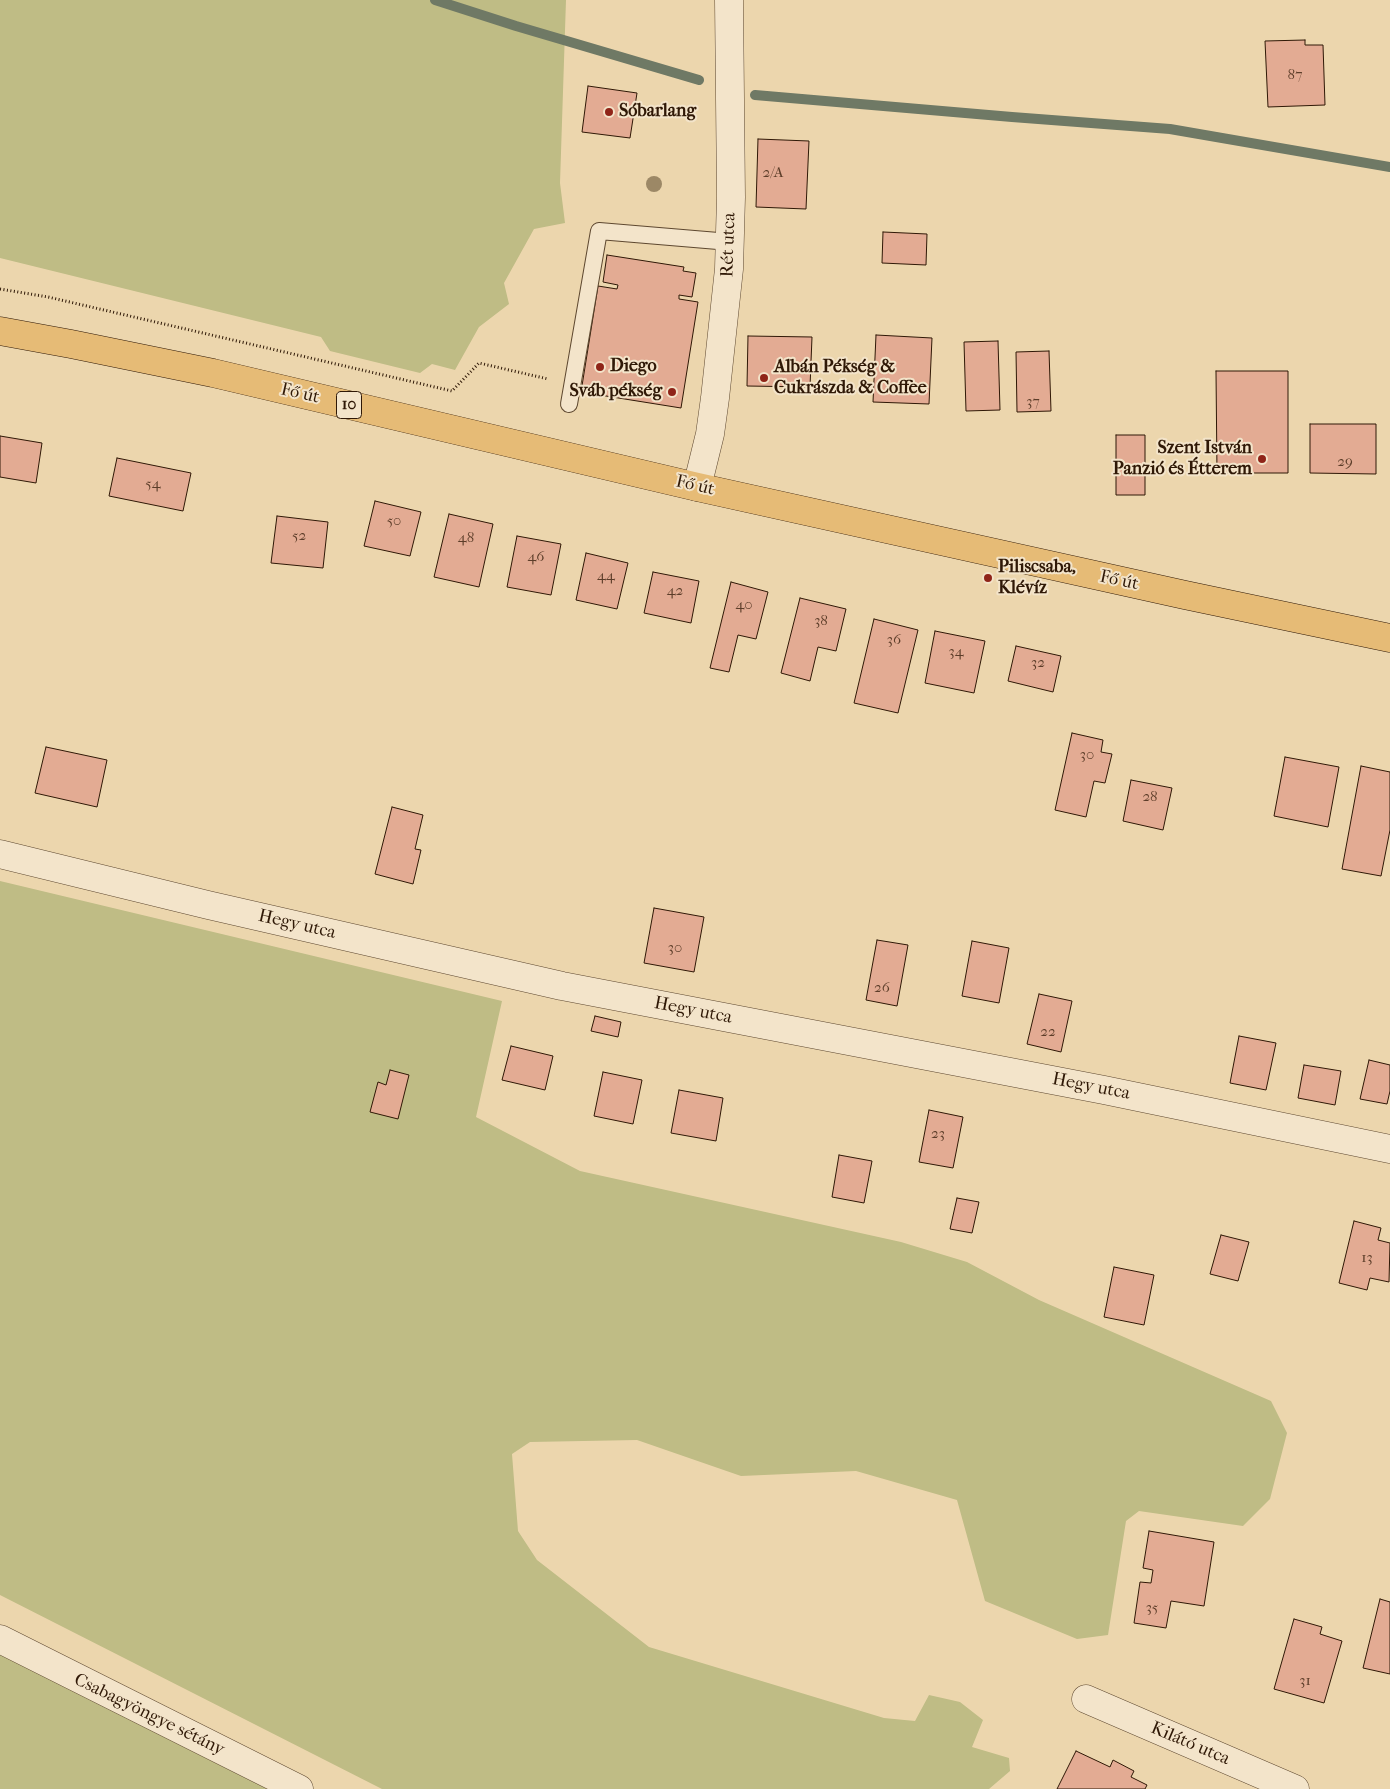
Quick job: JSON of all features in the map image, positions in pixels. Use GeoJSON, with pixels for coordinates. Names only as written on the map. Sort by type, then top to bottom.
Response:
{"type":"FeatureCollection","features":[{"type":"Feature","properties":{"kind":"main road","name":"Fő út"},"geometry":{"type":"LineString","coordinates":[[0,331],[213,373],[697,487],[1185,595],[1390,638]]}},
{"type":"Feature","properties":{"kind":"street","name":"Rét utca"},"geometry":{"type":"LineString","coordinates":[[697,487],[710,434],[729,269],[729,0]]}},
{"type":"Feature","properties":{"kind":"street","name":"Hegy utca"},"geometry":{"type":"LineString","coordinates":[[0,854],[208,905],[562,986],[1104,1090],[1390,1149]]}},
{"type":"Feature","properties":{"kind":"street","name":"Csabagyöngye sétány"},"geometry":{"type":"LineString","coordinates":[[0,1639],[298,1789]]}},
{"type":"Feature","properties":{"kind":"street","name":"Kilátó utca"},"geometry":{"type":"LineString","coordinates":[[1086,1699],[1295,1789]]}},
{"type":"Feature","properties":{"kind":"lane"},"geometry":{"type":"LineString","coordinates":[[569,404],[599,231],[730,242]]}},
{"type":"Feature","properties":{"kind":"path"},"geometry":{"type":"LineString","coordinates":[[0,289],[48,297],[452,390],[479,363],[572,385]]}},
{"type":"Feature","properties":{"kind":"shaded area"},"geometry":{"type":"Polygon","coordinates":[[[0,0],[566,0],[560,183],[565,223],[534,229],[504,283],[509,304],[479,327],[455,370],[432,364],[420,373],[330,351],[321,337],[0,258],[0,0]]]}},
{"type":"Feature","properties":{"kind":"shaded area"},"geometry":{"type":"Polygon","coordinates":[[[0,881],[502,1001],[476,1117],[580,1171],[901,1242],[967,1262],[1039,1300],[1271,1401],[1287,1433],[1270,1499],[1243,1526],[1139,1511],[1126,1521],[1108,1635],[1077,1639],[985,1601],[957,1500],[856,1471],[741,1476],[637,1440],[530,1442],[512,1454],[518,1531],[537,1560],[649,1647],[884,1718],[915,1721],[929,1695],[960,1702],[983,1720],[972,1747],[1009,1758],[1010,1771],[989,1789],[382,1789],[0,1595],[0,881]]]}},
{"type":"Feature","properties":{"kind":"shaded area"},"geometry":{"type":"Polygon","coordinates":[[[0,1639],[299,1789],[0,1789],[0,1639]]]}},
{"type":"Feature","properties":{"kind":"building"},"geometry":{"type":"Polygon","coordinates":[[[1305,40],[1305,45],[1323,45],[1325,105],[1268,107],[1265,41],[1305,40]]]}},
{"type":"Feature","properties":{"kind":"building","name":"Sóbarlang"},"geometry":{"type":"Polygon","coordinates":[[[588,86],[637,93],[630,138],[582,132],[588,86]]]}},
{"type":"Feature","properties":{"kind":"building"},"geometry":{"type":"Polygon","coordinates":[[[758,139],[809,141],[806,209],[756,207],[758,139]]]}},
{"type":"Feature","properties":{"kind":"building"},"geometry":{"type":"Polygon","coordinates":[[[883,232],[927,234],[926,265],[882,263],[883,232]]]}},
{"type":"Feature","properties":{"kind":"building"},"geometry":{"type":"Polygon","coordinates":[[[607,255],[684,267],[683,271],[696,273],[692,297],[679,295],[679,299],[698,302],[681,408],[581,392],[598,286],[617,289],[618,285],[603,282],[607,255]]]}},
{"type":"Feature","properties":{"kind":"building"},"geometry":{"type":"Polygon","coordinates":[[[876,335],[932,338],[929,404],[873,402],[876,335]]]}},
{"type":"Feature","properties":{"kind":"building"},"geometry":{"type":"Polygon","coordinates":[[[748,336],[812,337],[810,387],[747,386],[748,336]]]}},
{"type":"Feature","properties":{"kind":"building"},"geometry":{"type":"Polygon","coordinates":[[[998,341],[1000,410],[966,411],[964,342],[998,341]]]}},
{"type":"Feature","properties":{"kind":"building"},"geometry":{"type":"Polygon","coordinates":[[[1049,351],[1051,411],[1017,412],[1016,352],[1049,351]]]}},
{"type":"Feature","properties":{"kind":"building"},"geometry":{"type":"Polygon","coordinates":[[[1216,371],[1288,371],[1288,473],[1217,473],[1216,371]]]}},
{"type":"Feature","properties":{"kind":"building"},"geometry":{"type":"Polygon","coordinates":[[[1310,424],[1376,424],[1376,474],[1310,473],[1310,424]]]}},
{"type":"Feature","properties":{"kind":"building"},"geometry":{"type":"Polygon","coordinates":[[[1116,435],[1145,435],[1145,495],[1116,495],[1116,435]]]}},
{"type":"Feature","properties":{"kind":"building"},"geometry":{"type":"Polygon","coordinates":[[[0,436],[42,443],[36,483],[0,477],[0,436]]]}},
{"type":"Feature","properties":{"kind":"building"},"geometry":{"type":"Polygon","coordinates":[[[117,458],[191,473],[183,511],[109,496],[117,458]]]}},
{"type":"Feature","properties":{"kind":"building"},"geometry":{"type":"Polygon","coordinates":[[[375,501],[421,512],[410,556],[364,546],[375,501]]]}},
{"type":"Feature","properties":{"kind":"building"},"geometry":{"type":"Polygon","coordinates":[[[449,514],[493,524],[479,587],[434,577],[449,514]]]}},
{"type":"Feature","properties":{"kind":"building"},"geometry":{"type":"Polygon","coordinates":[[[277,516],[328,522],[323,568],[271,563],[277,516]]]}},
{"type":"Feature","properties":{"kind":"building"},"geometry":{"type":"Polygon","coordinates":[[[517,536],[561,544],[551,595],[507,587],[517,536]]]}},
{"type":"Feature","properties":{"kind":"building"},"geometry":{"type":"Polygon","coordinates":[[[586,553],[628,563],[617,609],[576,600],[586,553]]]}},
{"type":"Feature","properties":{"kind":"building"},"geometry":{"type":"Polygon","coordinates":[[[653,572],[699,581],[691,623],[644,613],[653,572]]]}},
{"type":"Feature","properties":{"kind":"building"},"geometry":{"type":"Polygon","coordinates":[[[731,582],[768,592],[756,639],[738,635],[729,672],[710,668],[731,582]]]}},
{"type":"Feature","properties":{"kind":"building"},"geometry":{"type":"Polygon","coordinates":[[[800,598],[846,609],[836,651],[818,647],[810,681],[781,673],[800,598]]]}},
{"type":"Feature","properties":{"kind":"building"},"geometry":{"type":"Polygon","coordinates":[[[874,619],[918,630],[898,713],[854,703],[874,619]]]}},
{"type":"Feature","properties":{"kind":"building"},"geometry":{"type":"Polygon","coordinates":[[[935,631],[985,641],[974,693],[925,683],[935,631]]]}},
{"type":"Feature","properties":{"kind":"building"},"geometry":{"type":"Polygon","coordinates":[[[1016,646],[1061,656],[1053,692],[1008,681],[1016,646]]]}},
{"type":"Feature","properties":{"kind":"building"},"geometry":{"type":"Polygon","coordinates":[[[1072,733],[1103,740],[1101,752],[1112,754],[1105,783],[1094,781],[1086,817],[1055,810],[1072,733]]]}},
{"type":"Feature","properties":{"kind":"building"},"geometry":{"type":"Polygon","coordinates":[[[46,747],[107,760],[97,807],[35,793],[46,747]]]}},
{"type":"Feature","properties":{"kind":"building"},"geometry":{"type":"Polygon","coordinates":[[[1285,757],[1339,767],[1328,827],[1274,816],[1285,757]]]}},
{"type":"Feature","properties":{"kind":"building"},"geometry":{"type":"Polygon","coordinates":[[[1361,766],[1390,772],[1390,830],[1381,876],[1342,869],[1361,766]]]}},
{"type":"Feature","properties":{"kind":"building"},"geometry":{"type":"Polygon","coordinates":[[[1131,780],[1172,788],[1163,830],[1123,821],[1131,780]]]}},
{"type":"Feature","properties":{"kind":"building"},"geometry":{"type":"Polygon","coordinates":[[[392,807],[423,815],[415,849],[421,850],[413,884],[375,874],[392,807]]]}},
{"type":"Feature","properties":{"kind":"building"},"geometry":{"type":"Polygon","coordinates":[[[654,908],[704,917],[694,972],[644,963],[654,908]]]}},
{"type":"Feature","properties":{"kind":"building"},"geometry":{"type":"Polygon","coordinates":[[[877,940],[908,945],[897,1006],[866,1000],[877,940]]]}},
{"type":"Feature","properties":{"kind":"building"},"geometry":{"type":"Polygon","coordinates":[[[972,941],[1009,948],[999,1003],[962,996],[972,941]]]}},
{"type":"Feature","properties":{"kind":"building"},"geometry":{"type":"Polygon","coordinates":[[[1039,994],[1072,1001],[1061,1052],[1027,1044],[1039,994]]]}},
{"type":"Feature","properties":{"kind":"building"},"geometry":{"type":"Polygon","coordinates":[[[595,1016],[621,1022],[618,1037],[591,1031],[595,1016]]]}},
{"type":"Feature","properties":{"kind":"building"},"geometry":{"type":"Polygon","coordinates":[[[1239,1036],[1276,1043],[1266,1090],[1230,1083],[1239,1036]]]}},
{"type":"Feature","properties":{"kind":"building"},"geometry":{"type":"Polygon","coordinates":[[[511,1046],[553,1056],[545,1090],[502,1080],[511,1046]]]}},
{"type":"Feature","properties":{"kind":"building"},"geometry":{"type":"Polygon","coordinates":[[[1369,1060],[1390,1065],[1390,1091],[1387,1104],[1360,1099],[1369,1060]]]}},
{"type":"Feature","properties":{"kind":"building"},"geometry":{"type":"Polygon","coordinates":[[[1304,1065],[1341,1071],[1335,1105],[1298,1098],[1304,1065]]]}},
{"type":"Feature","properties":{"kind":"building"},"geometry":{"type":"Polygon","coordinates":[[[390,1070],[409,1075],[398,1119],[370,1112],[378,1082],[386,1085],[390,1070]]]}},
{"type":"Feature","properties":{"kind":"building"},"geometry":{"type":"Polygon","coordinates":[[[603,1072],[642,1080],[633,1124],[594,1116],[603,1072]]]}},
{"type":"Feature","properties":{"kind":"building"},"geometry":{"type":"Polygon","coordinates":[[[679,1090],[723,1098],[716,1141],[671,1133],[679,1090]]]}},
{"type":"Feature","properties":{"kind":"building"},"geometry":{"type":"Polygon","coordinates":[[[929,1110],[963,1117],[953,1168],[919,1162],[929,1110]]]}},
{"type":"Feature","properties":{"kind":"building"},"geometry":{"type":"Polygon","coordinates":[[[839,1155],[872,1161],[864,1203],[832,1197],[839,1155]]]}},
{"type":"Feature","properties":{"kind":"building"},"geometry":{"type":"Polygon","coordinates":[[[957,1198],[979,1202],[972,1233],[950,1229],[957,1198]]]}},
{"type":"Feature","properties":{"kind":"building"},"geometry":{"type":"Polygon","coordinates":[[[1354,1221],[1381,1228],[1378,1240],[1390,1243],[1389,1282],[1370,1278],[1367,1290],[1339,1283],[1354,1221]]]}},
{"type":"Feature","properties":{"kind":"building"},"geometry":{"type":"Polygon","coordinates":[[[1221,1235],[1249,1242],[1238,1281],[1210,1274],[1221,1235]]]}},
{"type":"Feature","properties":{"kind":"building"},"geometry":{"type":"Polygon","coordinates":[[[1114,1267],[1154,1275],[1144,1325],[1104,1317],[1114,1267]]]}},
{"type":"Feature","properties":{"kind":"building"},"geometry":{"type":"Polygon","coordinates":[[[1149,1531],[1214,1542],[1204,1606],[1171,1601],[1166,1628],[1134,1623],[1140,1582],[1151,1583],[1153,1570],[1143,1568],[1149,1531]]]}},
{"type":"Feature","properties":{"kind":"building"},"geometry":{"type":"Polygon","coordinates":[[[1380,1599],[1390,1602],[1390,1674],[1363,1668],[1380,1599]]]}},
{"type":"Feature","properties":{"kind":"building"},"geometry":{"type":"Polygon","coordinates":[[[1294,1619],[1322,1627],[1320,1634],[1342,1641],[1324,1703],[1274,1689],[1294,1619]]]}},
{"type":"Feature","properties":{"kind":"building"},"geometry":{"type":"Polygon","coordinates":[[[1076,1751],[1110,1767],[1113,1760],[1134,1771],[1131,1777],[1147,1785],[1145,1789],[1057,1789],[1076,1751]]]}},
{"type":"Feature","properties":{"kind":"waterway"},"geometry":{"type":"LineString","coordinates":[[435,0],[699,80]]}},
{"type":"Feature","properties":{"kind":"waterway"},"geometry":{"type":"LineString","coordinates":[[755,95],[1170,129],[1390,167]]}},
{"type":"Feature","properties":{"kind":"place","name":"Sóbarlang"},"geometry":{"type":"Point","coordinates":[609,112]}},
{"type":"Feature","properties":{"kind":"place","name":"Diego"},"geometry":{"type":"Point","coordinates":[600,367]}},
{"type":"Feature","properties":{"kind":"place","name":"Albán Pékség & Cukrászda & Coffee"},"geometry":{"type":"Point","coordinates":[764,378]}},
{"type":"Feature","properties":{"kind":"place","name":"Sváb pékség"},"geometry":{"type":"Point","coordinates":[672,392]}},
{"type":"Feature","properties":{"kind":"place","name":"Szent István Panzió és Étterem"},"geometry":{"type":"Point","coordinates":[1262,459]}},
{"type":"Feature","properties":{"kind":"place","name":"Piliscsaba, Klévíz"},"geometry":{"type":"Point","coordinates":[988,578]}}]}
